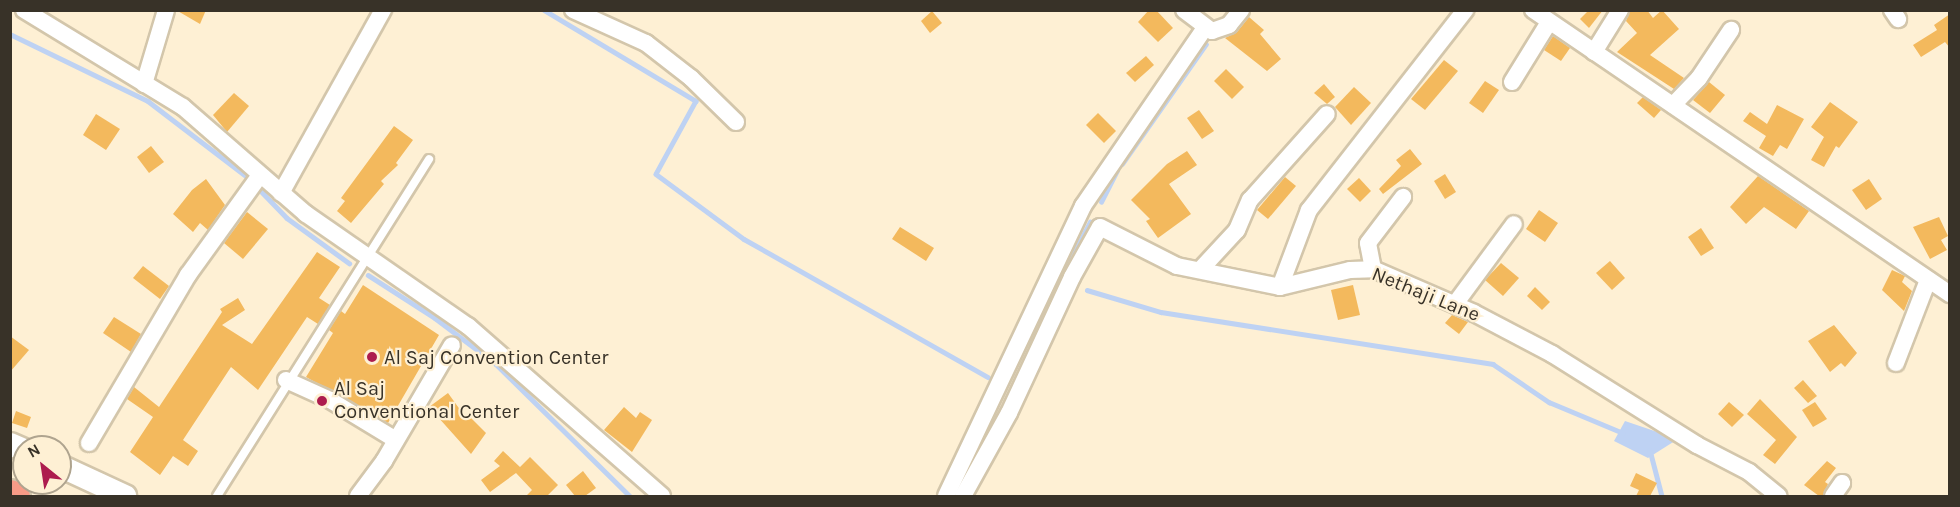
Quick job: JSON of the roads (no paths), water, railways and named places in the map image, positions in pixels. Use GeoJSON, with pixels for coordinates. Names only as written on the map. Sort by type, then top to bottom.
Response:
{"type":"FeatureCollection","features":[{"type":"Feature","properties":{"kind":"highway"},"geometry":{"type":"LineString","coordinates":[[10,494],[16,496]]}},
{"type":"Feature","properties":{"kind":"street"},"geometry":{"type":"LineString","coordinates":[[24,10],[183,107],[281,193],[468,326],[662,496]]}},
{"type":"Feature","properties":{"kind":"street"},"geometry":{"type":"LineString","coordinates":[[144,84],[166,10]]}},
{"type":"Feature","properties":{"kind":"street"},"geometry":{"type":"LineString","coordinates":[[281,193],[383,10]]}},
{"type":"Feature","properties":{"kind":"street"},"geometry":{"type":"LineString","coordinates":[[573,10],[646,43],[691,78],[736,122]]}},
{"type":"Feature","properties":{"kind":"street"},"geometry":{"type":"LineString","coordinates":[[1184,10],[1205,28],[1220,30],[1241,10]]}},
{"type":"Feature","properties":{"kind":"street"},"geometry":{"type":"LineString","coordinates":[[1280,287],[1309,210],[1465,10]]}},
{"type":"Feature","properties":{"kind":"street"},"geometry":{"type":"LineString","coordinates":[[1533,10],[1941,285],[1896,363]]}},
{"type":"Feature","properties":{"kind":"street"},"geometry":{"type":"LineString","coordinates":[[1594,52],[1620,10]]}},
{"type":"Feature","properties":{"kind":"street"},"geometry":{"type":"LineString","coordinates":[[1512,82],[1550,22]]}},
{"type":"Feature","properties":{"kind":"street"},"geometry":{"type":"LineString","coordinates":[[946,496],[1083,206],[1205,28]]}},
{"type":"Feature","properties":{"kind":"street"},"geometry":{"type":"LineString","coordinates":[[1673,105],[1699,78],[1731,30]]}},
{"type":"Feature","properties":{"kind":"street"},"geometry":{"type":"LineString","coordinates":[[1200,270],[1237,230],[1250,200],[1327,114]]}},
{"type":"Feature","properties":{"kind":"street"},"geometry":{"type":"LineString","coordinates":[[89,443],[188,275],[260,175]]}},
{"type":"Feature","properties":{"kind":"street"},"geometry":{"type":"LineString","coordinates":[[1373,269],[1368,243],[1403,197]]}},
{"type":"Feature","properties":{"kind":"street"},"geometry":{"type":"LineString","coordinates":[[1455,304],[1514,224]]}},
{"type":"Feature","properties":{"kind":"street","name":"Nethaji Lane"},"geometry":{"type":"LineString","coordinates":[[963,496],[1009,413],[1072,277],[1100,227],[1177,266],[1280,287],[1350,270],[1373,269],[1455,304],[1552,354],[1697,445],[1749,472],[1779,496]]}},
{"type":"Feature","properties":{"kind":"street"},"geometry":{"type":"LineString","coordinates":[[358,496],[396,440],[452,345]]}},
{"type":"Feature","properties":{"kind":"street"},"geometry":{"type":"LineString","coordinates":[[286,380],[330,400],[396,440]]}},
{"type":"Feature","properties":{"kind":"street"},"geometry":{"type":"LineString","coordinates":[[72,472],[125,496]]}},
{"type":"Feature","properties":{"kind":"lane"},"geometry":{"type":"LineString","coordinates":[[216,496],[286,380],[429,159]]}},
{"type":"Feature","properties":{"kind":"water"},"geometry":{"type":"Polygon","coordinates":[[[1625,421],[1678,439],[1648,458],[1614,441],[1625,421]]]}},
{"type":"Feature","properties":{"kind":"waterway"},"geometry":{"type":"LineString","coordinates":[[544,10],[696,101],[656,174],[744,239],[988,377]]}},
{"type":"Feature","properties":{"kind":"waterway"},"geometry":{"type":"LineString","coordinates":[[10,34],[148,101],[246,176]]}},
{"type":"Feature","properties":{"kind":"waterway"},"geometry":{"type":"LineString","coordinates":[[1122,164],[1206,44]]}},
{"type":"Feature","properties":{"kind":"waterway"},"geometry":{"type":"LineString","coordinates":[[1101,202],[1117,171]]}},
{"type":"Feature","properties":{"kind":"waterway"},"geometry":{"type":"LineString","coordinates":[[262,192],[287,218],[349,263]]}},
{"type":"Feature","properties":{"kind":"waterway"},"geometry":{"type":"LineString","coordinates":[[1028,342],[1090,222]]}},
{"type":"Feature","properties":{"kind":"waterway"},"geometry":{"type":"LineString","coordinates":[[368,275],[435,318],[496,364],[630,496]]}},
{"type":"Feature","properties":{"kind":"waterway"},"geometry":{"type":"LineString","coordinates":[[1087,290],[1161,312],[1493,364],[1549,402],[1623,433]]}},
{"type":"Feature","properties":{"kind":"waterway"},"geometry":{"type":"LineString","coordinates":[[969,470],[978,447]]}},
{"type":"Feature","properties":{"kind":"waterway"},"geometry":{"type":"LineString","coordinates":[[1650,450],[1662,496]]}},
{"type":"Feature","properties":{"kind":"place","name":"Al Saj Convention Center"},"geometry":{"type":"Point","coordinates":[372,357]}},
{"type":"Feature","properties":{"kind":"place","name":"Al Saj Conventional Center"},"geometry":{"type":"Point","coordinates":[322,401]}}]}
